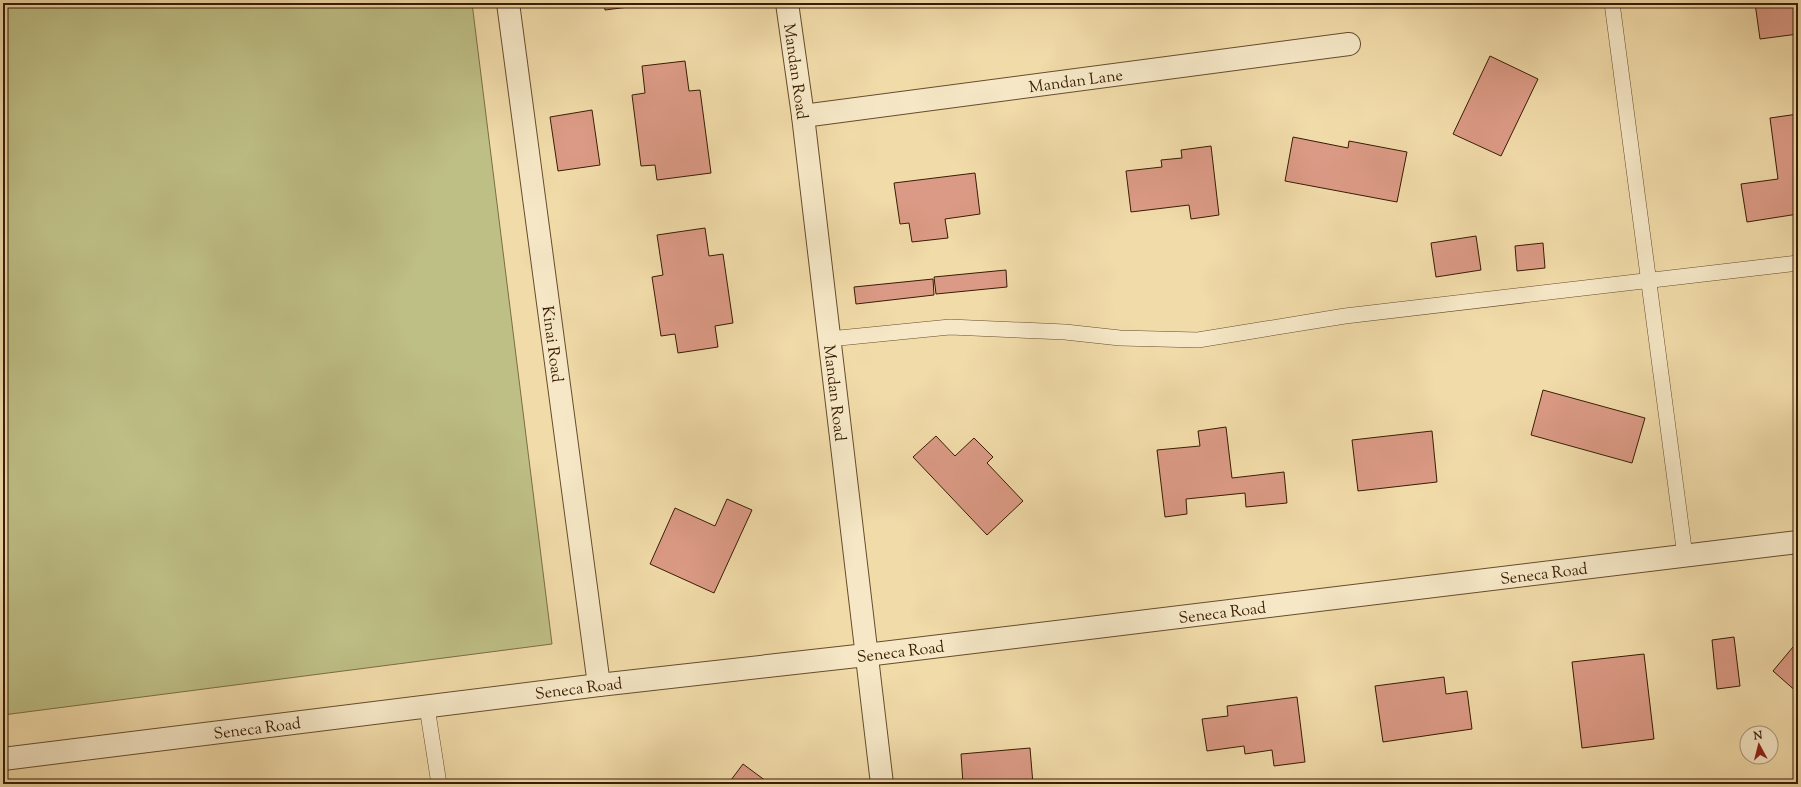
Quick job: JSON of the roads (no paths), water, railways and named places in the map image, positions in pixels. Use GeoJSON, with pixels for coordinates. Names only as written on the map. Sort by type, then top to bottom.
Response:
{"type":"FeatureCollection","features":[{"type":"Feature","properties":{"kind":"street","name":"Kinai Road"},"geometry":{"type":"LineString","coordinates":[[508,3],[599,685]]}},
{"type":"Feature","properties":{"kind":"street","name":"Mandan Road"},"geometry":{"type":"LineString","coordinates":[[787,3],[803,116],[882,784]]}},
{"type":"Feature","properties":{"kind":"street","name":"Mandan Lane"},"geometry":{"type":"LineString","coordinates":[[803,116],[1349,44]]}},
{"type":"Feature","properties":{"kind":"street","name":"Seneca Road"},"geometry":{"type":"LineString","coordinates":[[3,759],[599,685],[866,655],[1798,542]]}},
{"type":"Feature","properties":{"kind":"lane"},"geometry":{"type":"LineString","coordinates":[[1612,3],[1685,556]]}},
{"type":"Feature","properties":{"kind":"lane"},"geometry":{"type":"LineString","coordinates":[[829,339],[950,327],[1065,332],[1120,338],[1198,340],[1345,316],[1798,263]]}},
{"type":"Feature","properties":{"kind":"lane"},"geometry":{"type":"LineString","coordinates":[[427,707],[439,784]]}}]}
